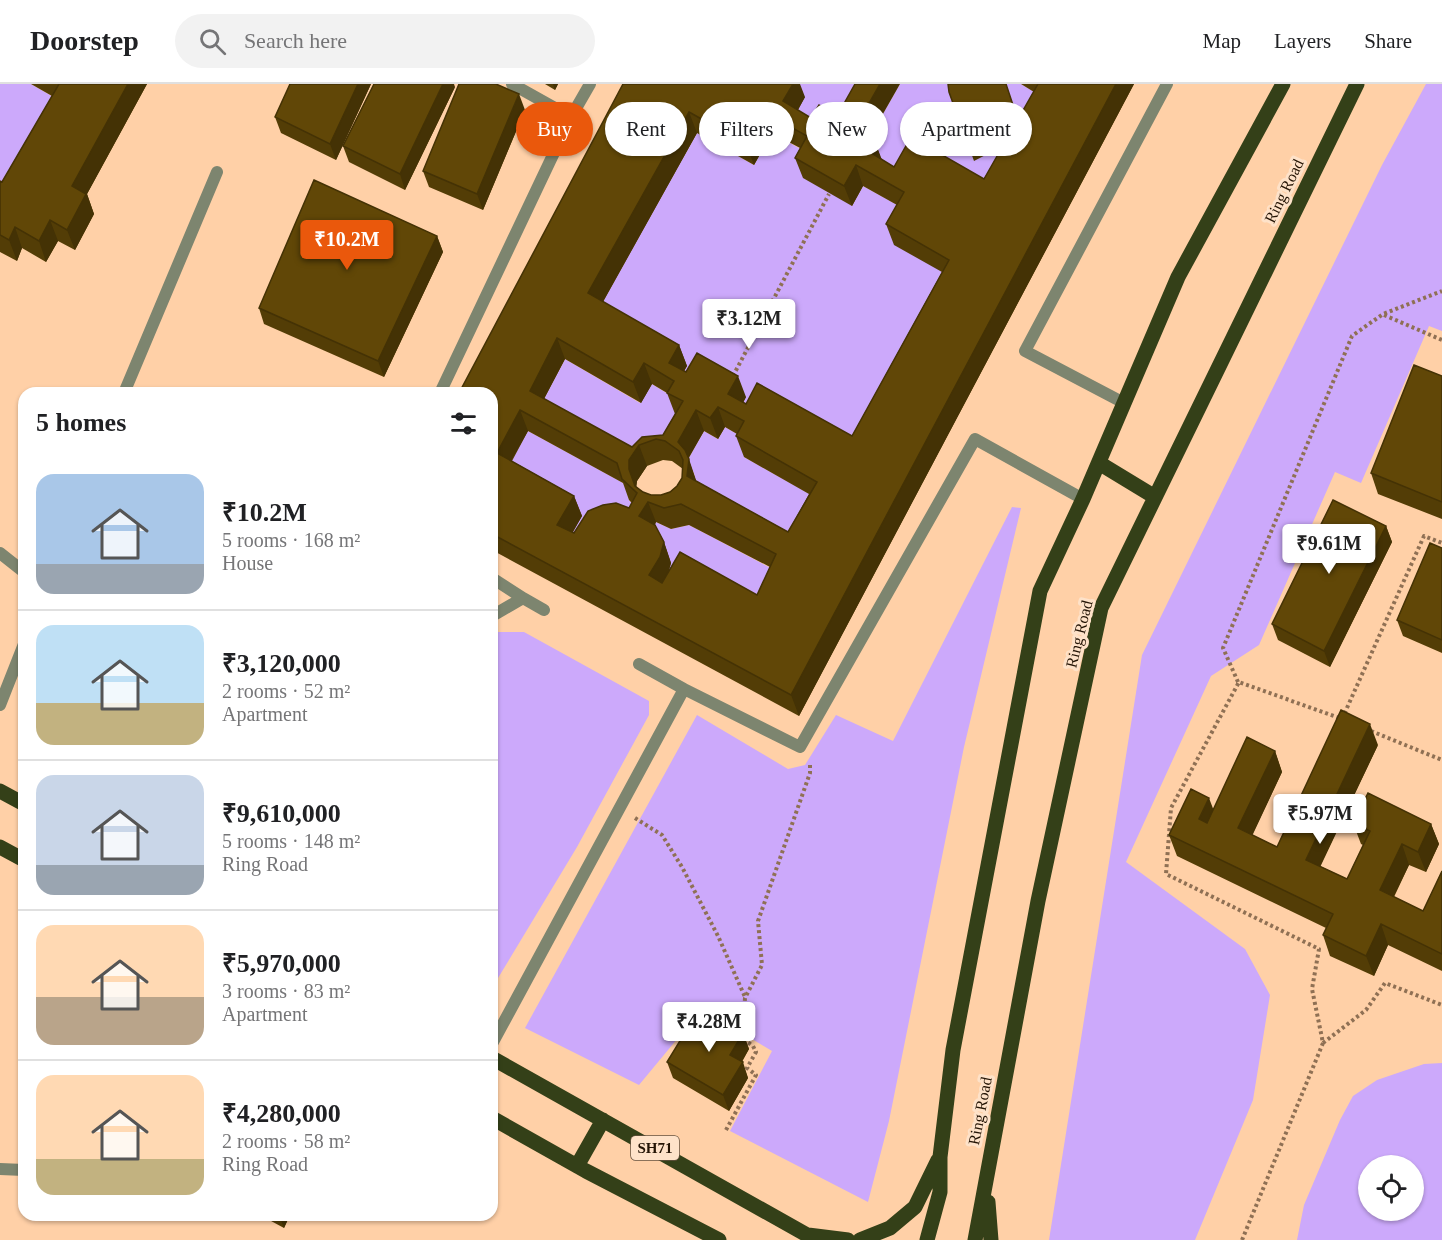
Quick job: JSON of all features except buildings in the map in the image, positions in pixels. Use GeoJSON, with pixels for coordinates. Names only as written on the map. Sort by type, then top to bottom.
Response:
{"type":"FeatureCollection","features":[{"type":"Feature","properties":{"kind":"main road","name":"Ring Road"},"geometry":{"type":"LineString","coordinates":[[927,1240],[940,1192],[940,1157],[953,1050],[1040,591],[1099,463],[1178,277],[1283,84]]}},
{"type":"Feature","properties":{"kind":"main road","name":"Ring Road"},"geometry":{"type":"LineString","coordinates":[[975,1240],[1038,901],[1101,608],[1357,84]]}},
{"type":"Feature","properties":{"kind":"main road"},"geometry":{"type":"LineString","coordinates":[[1099,463],[1155,497]]}},
{"type":"Feature","properties":{"kind":"main road"},"geometry":{"type":"LineString","coordinates":[[0,790],[18,800]]}},
{"type":"Feature","properties":{"kind":"main road"},"geometry":{"type":"LineString","coordinates":[[0,847],[18,857]]}},
{"type":"Feature","properties":{"kind":"main road","name":"SH71"},"geometry":{"type":"LineString","coordinates":[[498,1061],[811,1237]]}},
{"type":"Feature","properties":{"kind":"main road"},"geometry":{"type":"LineString","coordinates":[[577,1166],[603,1120]]}},
{"type":"Feature","properties":{"kind":"main road"},"geometry":{"type":"LineString","coordinates":[[498,1121],[577,1166],[719,1240]]}},
{"type":"Feature","properties":{"kind":"main road"},"geometry":{"type":"LineString","coordinates":[[860,1240],[890,1228],[915,1207],[940,1157]]}},
{"type":"Feature","properties":{"kind":"main road"},"geometry":{"type":"LineString","coordinates":[[987,1174],[991,1240]]}},
{"type":"Feature","properties":{"kind":"main road"},"geometry":{"type":"LineString","coordinates":[[811,1237],[848,1240]]}},
{"type":"Feature","properties":{"kind":"lane"},"geometry":{"type":"LineString","coordinates":[[512,84],[544,102]]}},
{"type":"Feature","properties":{"kind":"lane"},"geometry":{"type":"LineString","coordinates":[[580,102],[590,84]]}},
{"type":"Feature","properties":{"kind":"lane"},"geometry":{"type":"LineString","coordinates":[[1124,403],[1025,351],[1167,84]]}},
{"type":"Feature","properties":{"kind":"lane"},"geometry":{"type":"LineString","coordinates":[[443,387],[552,156]]}},
{"type":"Feature","properties":{"kind":"lane"},"geometry":{"type":"LineString","coordinates":[[127,387],[217,172]]}},
{"type":"Feature","properties":{"kind":"lane"},"geometry":{"type":"LineString","coordinates":[[639,664],[800,747],[975,439],[1083,499]]}},
{"type":"Feature","properties":{"kind":"lane"},"geometry":{"type":"LineString","coordinates":[[0,553],[18,567]]}},
{"type":"Feature","properties":{"kind":"lane"},"geometry":{"type":"LineString","coordinates":[[498,582],[544,610]]}},
{"type":"Feature","properties":{"kind":"lane"},"geometry":{"type":"LineString","coordinates":[[498,613],[523,598]]}},
{"type":"Feature","properties":{"kind":"lane"},"geometry":{"type":"LineString","coordinates":[[0,705],[18,659]]}},
{"type":"Feature","properties":{"kind":"lane"},"geometry":{"type":"LineString","coordinates":[[498,1033],[684,689]]}},
{"type":"Feature","properties":{"kind":"lane"},"geometry":{"type":"LineString","coordinates":[[0,1168],[18,1170]]}},
{"type":"Feature","properties":{"kind":"path"},"geometry":{"type":"LineString","coordinates":[[732,376],[830,194]]}},
{"type":"Feature","properties":{"kind":"path"},"geometry":{"type":"LineString","coordinates":[[1442,291],[1383,314],[1352,336],[1222,648],[1239,682],[1342,719],[1424,536],[1442,543]]}},
{"type":"Feature","properties":{"kind":"path"},"geometry":{"type":"LineString","coordinates":[[1383,314],[1442,340]]}},
{"type":"Feature","properties":{"kind":"path"},"geometry":{"type":"LineString","coordinates":[[1239,682],[1171,808],[1166,874],[1319,949],[1312,989],[1323,1044]]}},
{"type":"Feature","properties":{"kind":"path"},"geometry":{"type":"LineString","coordinates":[[1364,728],[1442,760]]}},
{"type":"Feature","properties":{"kind":"path"},"geometry":{"type":"LineString","coordinates":[[726,1130],[756,1075],[747,1068],[756,1052],[753,1046],[742,1038],[745,998],[762,965],[758,921],[810,773],[808,752],[800,747]]}},
{"type":"Feature","properties":{"kind":"path"},"geometry":{"type":"LineString","coordinates":[[620,808],[662,835],[682,867],[718,936],[745,998]]}},
{"type":"Feature","properties":{"kind":"path"},"geometry":{"type":"LineString","coordinates":[[1242,1240],[1323,1044],[1366,1010],[1385,983],[1442,1005]]}},
{"type":"Feature","properties":{"kind":"shaded area"},"geometry":{"type":"Polygon","coordinates":[[[0,84],[31,84],[67,105],[0,197],[0,84]]]}},
{"type":"Feature","properties":{"kind":"shaded area"},"geometry":{"type":"Polygon","coordinates":[[[783,84],[875,84],[864,102],[806,102],[806,126],[794,123],[794,102],[787,102],[783,84]]]}},
{"type":"Feature","properties":{"kind":"shaded area"},"geometry":{"type":"Polygon","coordinates":[[[900,84],[1021,84],[1048,100],[1032,129],[1032,102],[900,102],[900,156],[1017,156],[992,200],[902,187],[870,156],[888,156],[888,105],[900,84]]]}},
{"type":"Feature","properties":{"kind":"shaded area"},"geometry":{"type":"Polygon","coordinates":[[[1426,84],[1442,84],[1442,331],[1429,326],[1361,483],[1335,472],[1259,645],[1211,676],[1126,862],[1245,949],[1270,995],[1253,1100],[1195,1240],[1049,1240],[1142,655],[1382,165],[1426,84]]]}},
{"type":"Feature","properties":{"kind":"shaded area"},"geometry":{"type":"Polygon","coordinates":[[[697,133],[699,134],[699,156],[738,156],[754,165],[759,156],[794,156],[794,145],[806,152],[806,156],[815,157],[852,206],[863,186],[912,213],[957,281],[859,457],[753,425],[677,383],[687,366],[596,314],[684,156],[687,156],[687,151],[697,133]]]}},
{"type":"Feature","properties":{"kind":"shaded area"},"geometry":{"type":"Polygon","coordinates":[[[565,359],[640,403],[652,384],[681,402],[675,414],[690,422],[671,456],[650,458],[537,412],[565,359]]]}},
{"type":"Feature","properties":{"kind":"shaded area"},"geometry":{"type":"Polygon","coordinates":[[[725,427],[751,442],[744,457],[824,502],[795,553],[697,487],[694,473],[686,463],[704,431],[718,439],[725,427]]]}},
{"type":"Feature","properties":{"kind":"shaded area"},"geometry":{"type":"Polygon","coordinates":[[[528,431],[625,484],[629,500],[634,506],[581,553],[504,473],[528,431]]]}},
{"type":"Feature","properties":{"kind":"shaded area"},"geometry":{"type":"Polygon","coordinates":[[[1012,507],[1021,508],[964,747],[889,1121],[868,1202],[730,1131],[772,1051],[702,1009],[639,1085],[525,1028],[697,715],[788,769],[805,765],[836,715],[893,741],[1012,507]]]}},
{"type":"Feature","properties":{"kind":"shaded area"},"geometry":{"type":"Polygon","coordinates":[[[656,522],[671,529],[689,525],[784,575],[765,616],[657,596],[671,563],[663,546],[647,537],[656,522]]]}},
{"type":"Feature","properties":{"kind":"shaded area"},"geometry":{"type":"Polygon","coordinates":[[[498,632],[524,632],[649,701],[649,715],[577,847],[498,978],[498,632]]]}},
{"type":"Feature","properties":{"kind":"shaded area"},"geometry":{"type":"Polygon","coordinates":[[[1442,1063],[1442,1240],[1297,1240],[1304,1205],[1340,1120],[1353,1096],[1377,1080],[1424,1064],[1442,1063]]]}}]}
